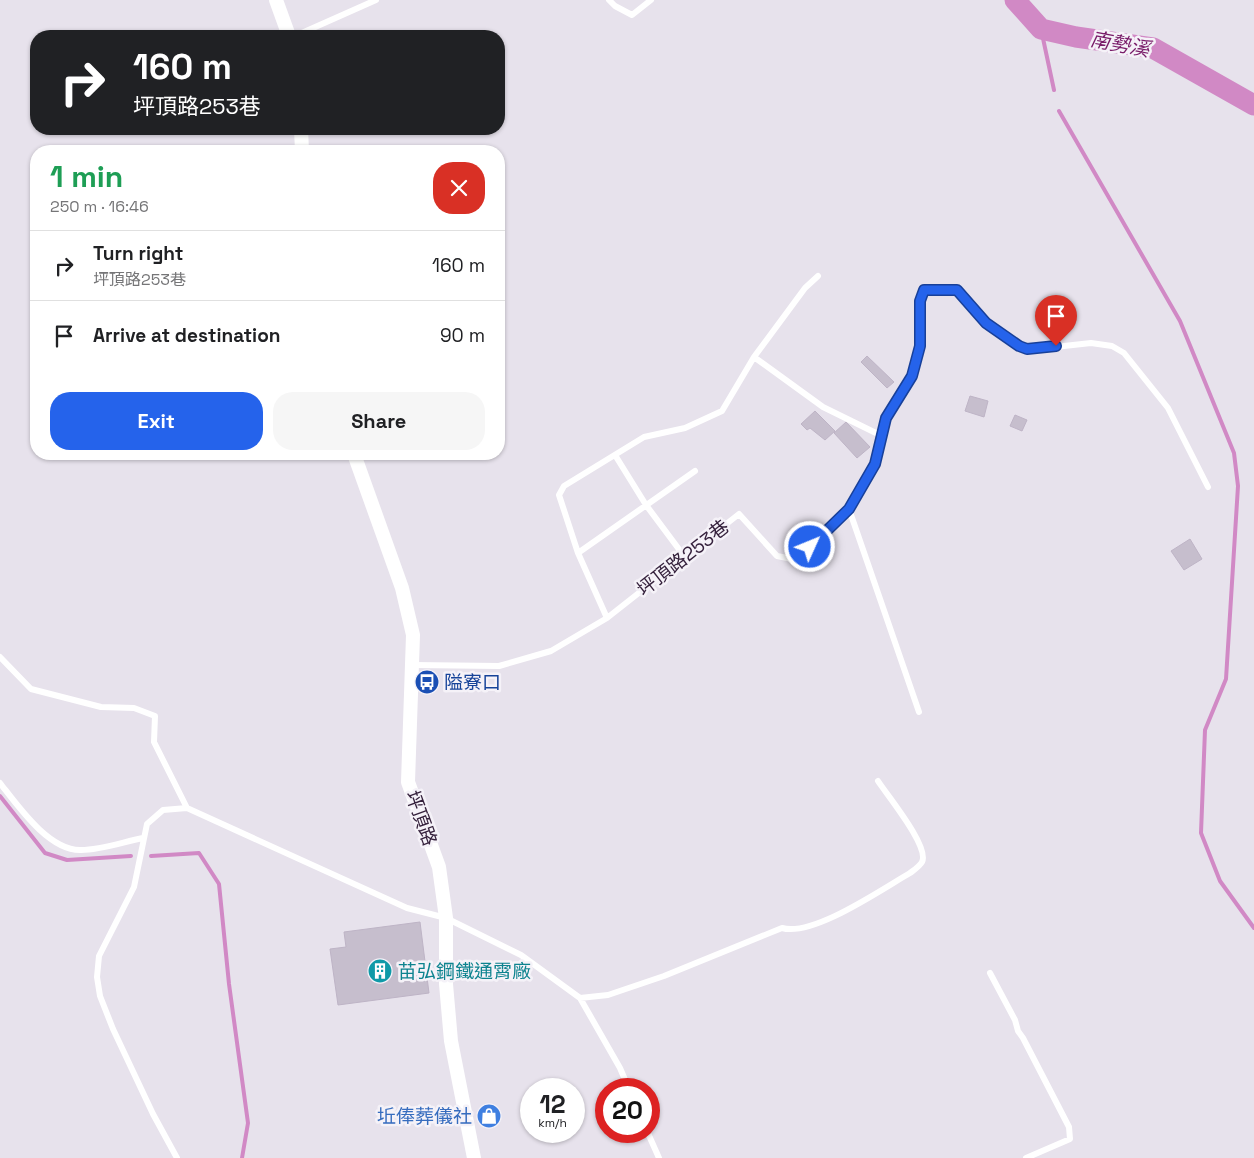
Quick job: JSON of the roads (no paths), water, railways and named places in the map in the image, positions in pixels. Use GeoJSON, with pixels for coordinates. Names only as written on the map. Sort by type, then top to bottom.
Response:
{"type":"FeatureCollection","features":[{"type":"Feature","properties":{"kind":"street"},"geometry":{"type":"LineString","coordinates":[[276,0],[287,30]]}},
{"type":"Feature","properties":{"kind":"street","name":"坪頂路"},"geometry":{"type":"LineString","coordinates":[[356,460],[402,588],[413,635],[408,782],[439,867],[446,918],[446,984],[451,1041],[474,1158]]}},
{"type":"Feature","properties":{"kind":"lane"},"geometry":{"type":"LineString","coordinates":[[308,30],[376,0]]}},
{"type":"Feature","properties":{"kind":"lane"},"geometry":{"type":"LineString","coordinates":[[609,0],[615,6],[632,14],[651,0]]}},
{"type":"Feature","properties":{"kind":"lane"},"geometry":{"type":"LineString","coordinates":[[607,618],[578,553],[559,495],[564,486],[644,437],[685,428],[722,411],[754,357],[805,288],[818,276]]}},
{"type":"Feature","properties":{"kind":"lane","name":"坪頂路253巷"},"geometry":{"type":"LineString","coordinates":[[413,665],[499,666],[551,651],[607,618],[739,514],[777,556],[797,560],[849,509],[875,464],[880,435],[886,418],[912,376],[920,346],[920,301],[924,290],[957,290],[986,323],[1001,336],[1027,349],[1091,343],[1112,346],[1124,353],[1168,408],[1208,487]]}},
{"type":"Feature","properties":{"kind":"lane"},"geometry":{"type":"LineString","coordinates":[[754,357],[823,407],[880,435]]}},
{"type":"Feature","properties":{"kind":"lane"},"geometry":{"type":"LineString","coordinates":[[616,455],[646,504],[684,556]]}},
{"type":"Feature","properties":{"kind":"lane"},"geometry":{"type":"LineString","coordinates":[[578,553],[695,471]]}},
{"type":"Feature","properties":{"kind":"lane"},"geometry":{"type":"LineString","coordinates":[[849,509],[919,712]]}},
{"type":"Feature","properties":{"kind":"lane"},"geometry":{"type":"LineString","coordinates":[[0,657],[31,689],[101,707],[134,708],[155,716],[154,742],[187,808]]}},
{"type":"Feature","properties":{"kind":"lane"},"geometry":{"type":"LineString","coordinates":[[580,998],[608,995],[664,976],[782,928],[790,930],[801,929],[826,921],[910,873],[922,863],[924,854],[922,848],[878,781]]}},
{"type":"Feature","properties":{"kind":"lane"},"geometry":{"type":"LineString","coordinates":[[0,783],[25,815],[54,842],[80,850],[142,838]]}},
{"type":"Feature","properties":{"kind":"lane"},"geometry":{"type":"LineString","coordinates":[[177,1158],[153,1114],[114,1029],[100,996],[97,977],[100,956],[134,887],[139,870],[142,838],[147,824],[163,810],[187,808],[407,908],[446,918],[521,955],[580,998],[624,1078]]}},
{"type":"Feature","properties":{"kind":"lane"},"geometry":{"type":"LineString","coordinates":[[990,973],[1015,1020],[1018,1031],[1069,1127],[1070,1139],[1026,1158]]}},
{"type":"Feature","properties":{"kind":"lane"},"geometry":{"type":"LineString","coordinates":[[652,1143],[659,1158]]}},
{"type":"Feature","properties":{"kind":"waterway","name":"南勢溪"},"geometry":{"type":"LineString","coordinates":[[1015,0],[1041,29],[1076,37],[1153,48],[1254,105]]}},
{"type":"Feature","properties":{"kind":"waterway"},"geometry":{"type":"LineString","coordinates":[[1041,29],[1054,90]]}},
{"type":"Feature","properties":{"kind":"waterway"},"geometry":{"type":"LineString","coordinates":[[1059,111],[1180,321],[1234,453],[1238,486],[1226,679],[1205,730],[1201,833],[1220,881],[1254,928]]}},
{"type":"Feature","properties":{"kind":"waterway"},"geometry":{"type":"LineString","coordinates":[[0,796],[45,853],[67,860],[131,856]]}},
{"type":"Feature","properties":{"kind":"waterway"},"geometry":{"type":"LineString","coordinates":[[151,856],[199,853],[219,884],[229,984],[248,1123],[242,1158]]}},
{"type":"Feature","properties":{"kind":"place","name":"隘寮口"},"geometry":{"type":"Point","coordinates":[427,682]}},
{"type":"Feature","properties":{"kind":"place","name":"苗弘鋼鐵通霄廠"},"geometry":{"type":"Point","coordinates":[380,971]}},
{"type":"Feature","properties":{"kind":"place","name":"坵俸葬儀社"},"geometry":{"type":"Point","coordinates":[489,1116]}}]}
